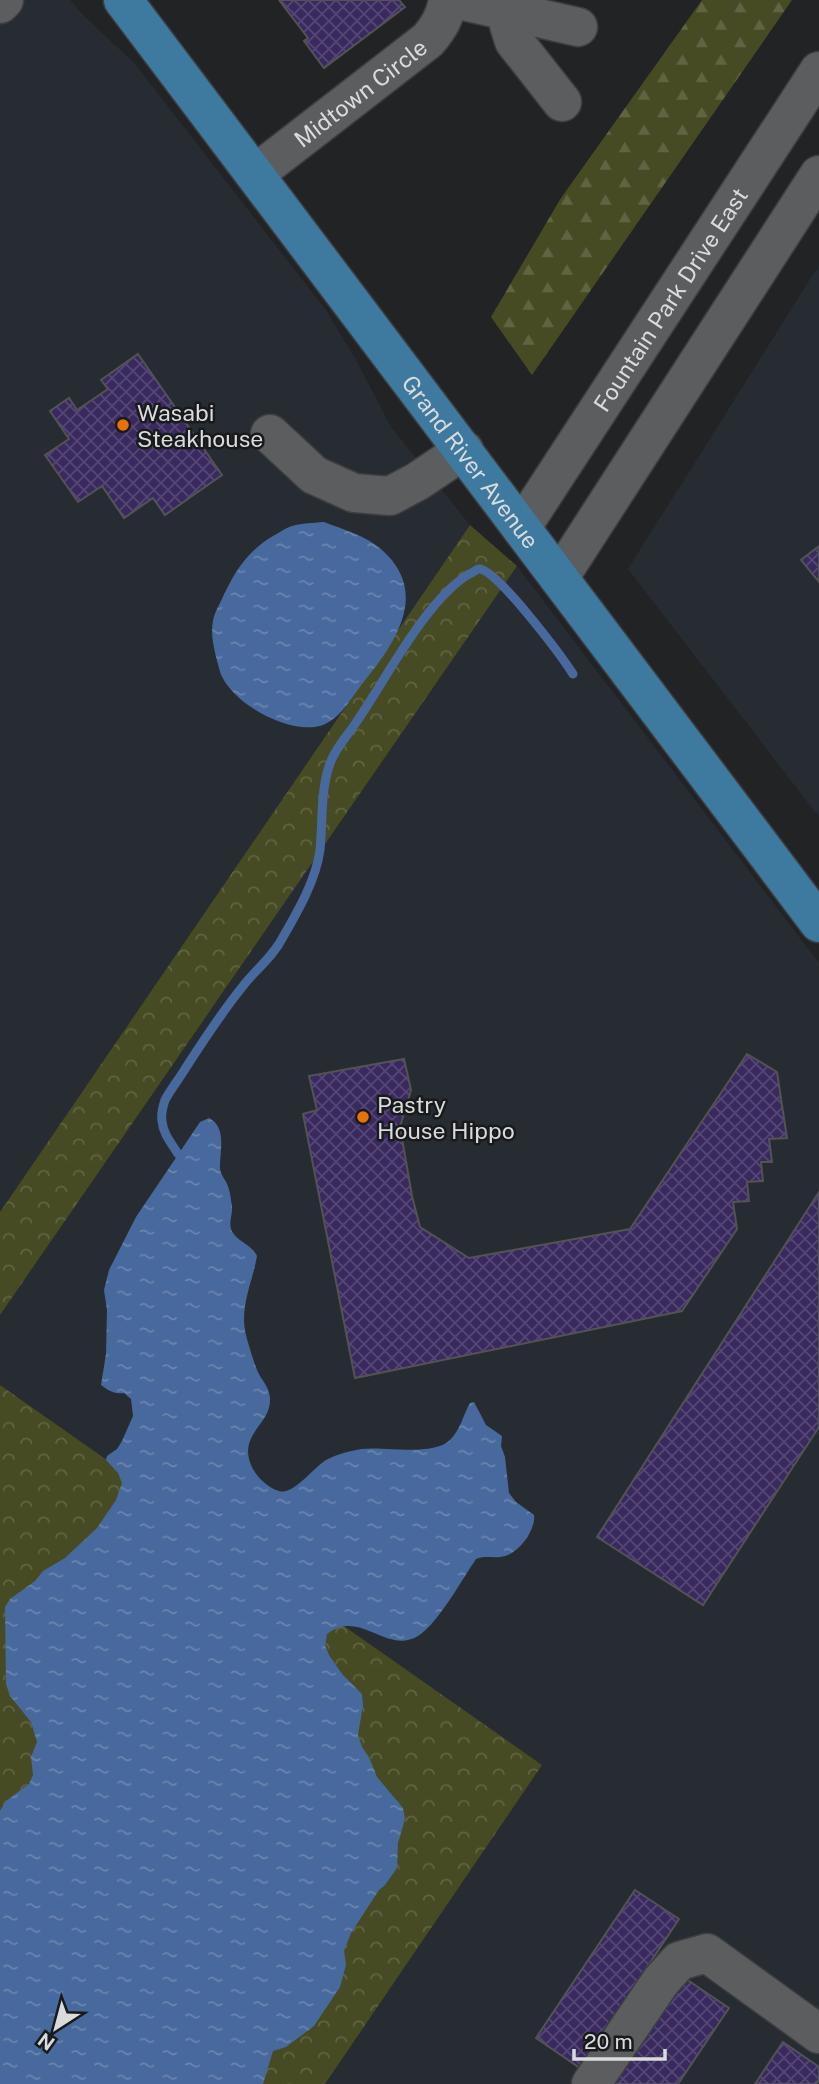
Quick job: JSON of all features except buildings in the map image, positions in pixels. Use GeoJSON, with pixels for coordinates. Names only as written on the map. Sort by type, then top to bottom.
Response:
{"type":"FeatureCollection","features":[{"type":"Feature","properties":{"kind":"main road","name":"Grand River Avenue"},"geometry":{"type":"LineString","coordinates":[[123,0],[819,923]]}},
{"type":"Feature","properties":{"kind":"street"},"geometry":{"type":"LineString","coordinates":[[0,4],[5,0]]}},
{"type":"Feature","properties":{"kind":"street","name":"Midtown Circle"},"geometry":{"type":"LineString","coordinates":[[255,174],[428,40],[440,26],[448,0]]}},
{"type":"Feature","properties":{"kind":"street"},"geometry":{"type":"LineString","coordinates":[[459,0],[578,27]]}},
{"type":"Feature","properties":{"kind":"street"},"geometry":{"type":"LineString","coordinates":[[511,12],[509,25],[514,41],[562,102]]}},
{"type":"Feature","properties":{"kind":"street","name":"Fountain Park Drive East"},"geometry":{"type":"LineString","coordinates":[[522,528],[819,71]]}},
{"type":"Feature","properties":{"kind":"street"},"geometry":{"type":"LineString","coordinates":[[559,578],[819,175]]}},
{"type":"Feature","properties":{"kind":"street"},"geometry":{"type":"LineString","coordinates":[[270,434],[314,475],[354,493],[390,496],[464,450]]}},
{"type":"Feature","properties":{"kind":"street"},"geometry":{"type":"LineString","coordinates":[[591,2084],[661,1981],[679,1961],[707,1953],[819,2034]]}},
{"type":"Feature","properties":{"kind":"shaded area"},"geometry":{"type":"Polygon","coordinates":[[[0,0],[70,0],[135,64],[325,309],[356,360],[391,427],[470,525],[0,1212],[0,0]]]}},
{"type":"Feature","properties":{"kind":"shaded area"},"geometry":{"type":"Polygon","coordinates":[[[819,265],[819,817],[628,569],[819,265]]]}},
{"type":"Feature","properties":{"kind":"shaded area"},"geometry":{"type":"Polygon","coordinates":[[[517,566],[819,963],[819,2084],[325,2084],[541,1765],[0,1385],[0,1315],[517,566]]]}},
{"type":"Feature","properties":{"kind":"green space"},"geometry":{"type":"Polygon","coordinates":[[[702,0],[792,0],[532,375],[491,317],[561,198],[702,0]]]}},
{"type":"Feature","properties":{"kind":"green space"},"geometry":{"type":"Polygon","coordinates":[[[470,525],[517,566],[0,1315],[0,1212],[470,525]]]}},
{"type":"Feature","properties":{"kind":"green space"},"geometry":{"type":"Polygon","coordinates":[[[0,1385],[542,1765],[325,2084],[0,2084],[0,1385]]]}},
{"type":"Feature","properties":{"kind":"water"},"geometry":{"type":"Polygon","coordinates":[[[324,522],[368,540],[381,549],[395,565],[403,581],[406,598],[404,615],[389,648],[342,711],[323,725],[294,726],[261,713],[234,693],[219,668],[213,644],[213,621],[236,572],[255,549],[289,527],[324,522]]]}},
{"type":"Feature","properties":{"kind":"water"},"geometry":{"type":"Polygon","coordinates":[[[209,1118],[215,1122],[221,1134],[220,1169],[228,1186],[232,1206],[231,1230],[257,1256],[244,1317],[253,1358],[270,1398],[266,1416],[253,1435],[248,1449],[251,1464],[259,1478],[272,1488],[285,1491],[297,1485],[326,1460],[344,1453],[372,1448],[420,1450],[442,1445],[454,1436],[470,1403],[474,1402],[486,1425],[502,1436],[501,1446],[509,1493],[516,1502],[534,1515],[534,1521],[526,1539],[511,1554],[476,1559],[441,1612],[418,1636],[395,1640],[351,1626],[339,1627],[327,1634],[325,1645],[329,1655],[342,1674],[362,1694],[358,1735],[362,1747],[377,1777],[403,1808],[405,1819],[398,1843],[397,1868],[351,1933],[344,1951],[346,1965],[340,1987],[314,2026],[286,2047],[273,2051],[263,2084],[0,2084],[0,1811],[6,1801],[29,1784],[33,1775],[31,1757],[37,1742],[31,1722],[10,1696],[6,1684],[5,1607],[10,1599],[35,1581],[43,1571],[65,1558],[97,1528],[116,1500],[122,1483],[118,1473],[106,1460],[122,1441],[133,1416],[131,1399],[124,1393],[112,1392],[101,1385],[106,1354],[107,1310],[104,1290],[109,1270],[136,1217],[200,1122],[209,1118]]]}},
{"type":"Feature","properties":{"kind":"waterway"},"geometry":{"type":"LineString","coordinates":[[178,1154],[163,1126],[165,1100],[220,1016],[274,951],[295,917],[318,861],[323,793],[331,761],[437,602],[469,574],[479,569],[487,573],[513,597],[573,674]]}},
{"type":"Feature","properties":{"kind":"place","name":"Wasabi Steakhouse"},"geometry":{"type":"Point","coordinates":[123,425]}},
{"type":"Feature","properties":{"kind":"place","name":"Pastry House Hippo"},"geometry":{"type":"Point","coordinates":[363,1117]}}]}
